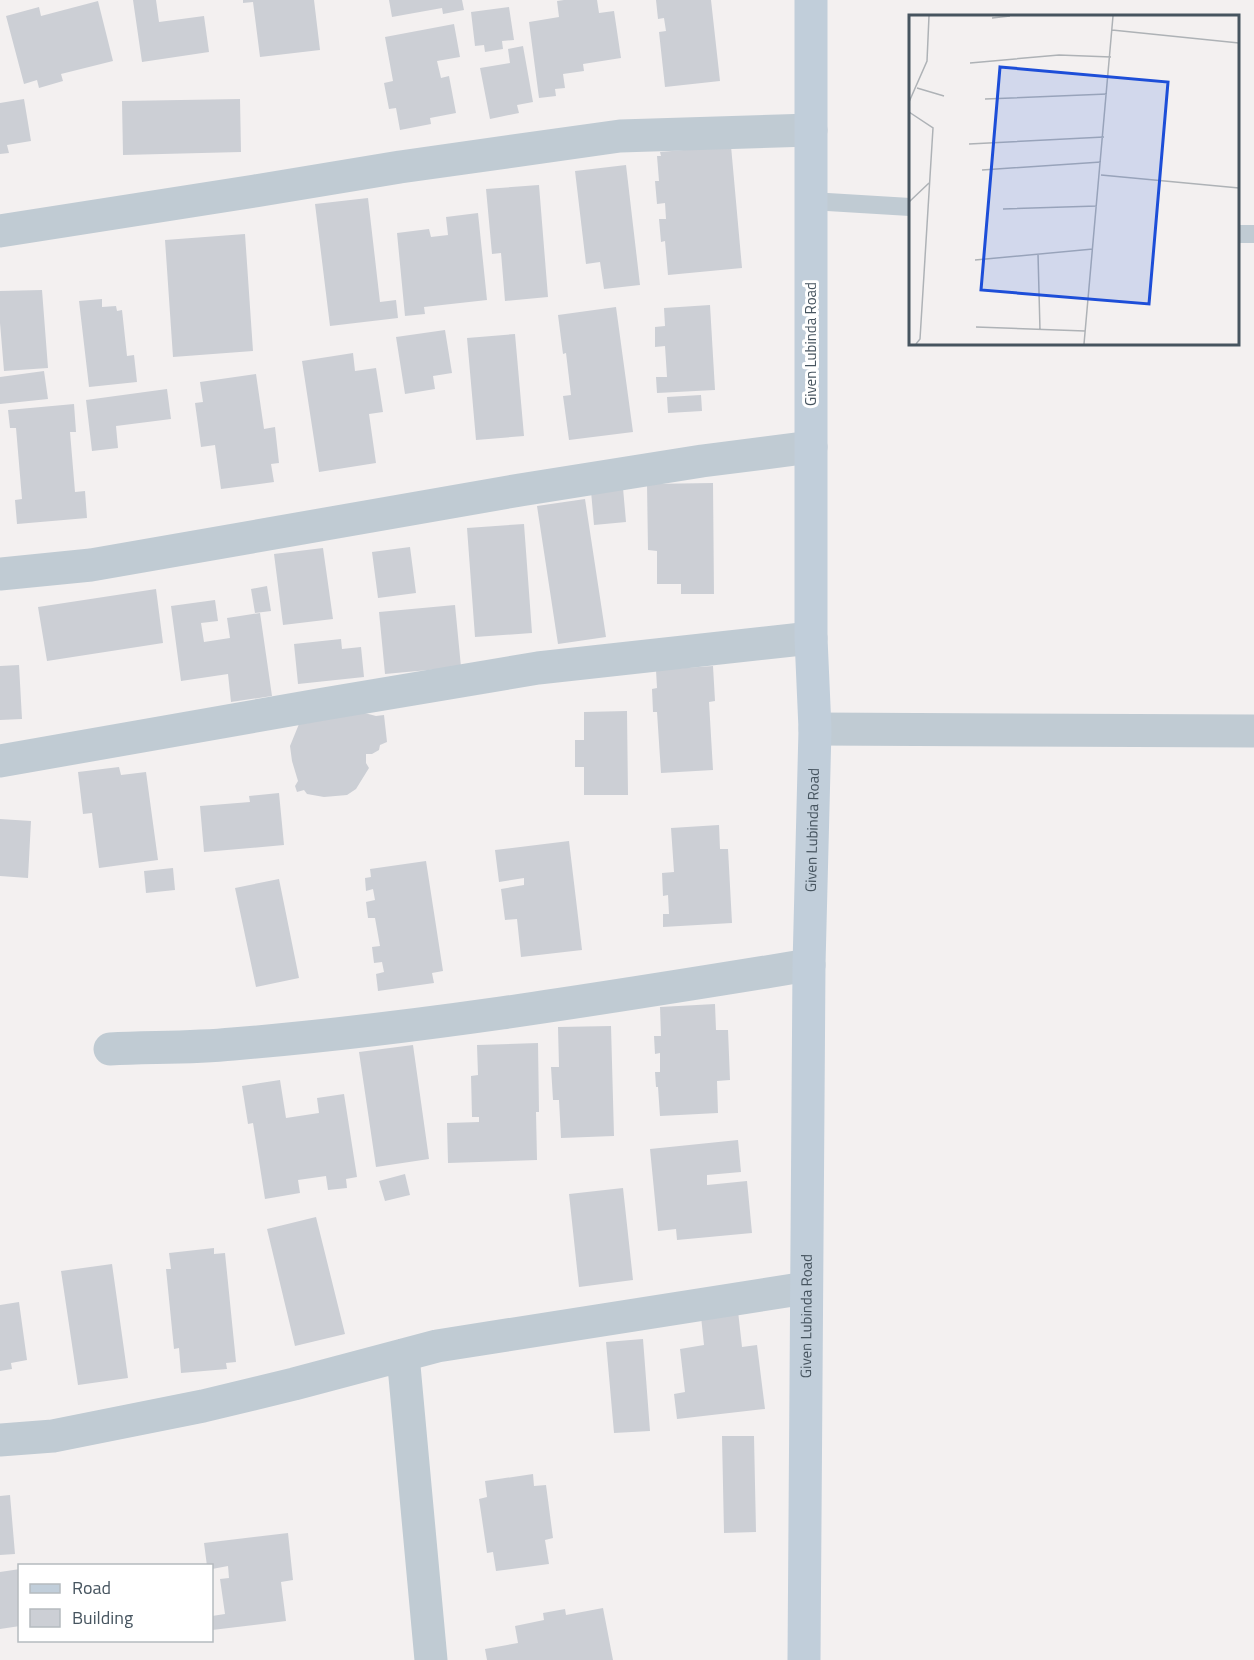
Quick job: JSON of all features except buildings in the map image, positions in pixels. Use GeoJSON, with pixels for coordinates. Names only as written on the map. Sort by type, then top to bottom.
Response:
{"type":"FeatureCollection","features":[{"type":"Feature","properties":{"kind":"street","name":"Given Lubinda Road"},"geometry":{"type":"LineString","coordinates":[[804,1660],[809,965],[815,729],[811,638],[811,0]]}},
{"type":"Feature","properties":{"kind":"street"},"geometry":{"type":"LineString","coordinates":[[0,231],[412,166],[620,136],[811,130]]}},
{"type":"Feature","properties":{"kind":"street"},"geometry":{"type":"LineString","coordinates":[[0,574],[91,565],[520,490],[702,461],[811,447]]}},
{"type":"Feature","properties":{"kind":"street"},"geometry":{"type":"LineString","coordinates":[[0,761],[538,668],[811,638]]}},
{"type":"Feature","properties":{"kind":"street"},"geometry":{"type":"LineString","coordinates":[[815,729],[1254,731]]}},
{"type":"Feature","properties":{"kind":"street"},"geometry":{"type":"LineString","coordinates":[[110,1049],[230,1045],[411,1026],[809,965]]}},
{"type":"Feature","properties":{"kind":"street"},"geometry":{"type":"LineString","coordinates":[[0,1440],[53,1436],[203,1406],[437,1346],[806,1288]]}},
{"type":"Feature","properties":{"kind":"street"},"geometry":{"type":"LineString","coordinates":[[403,1355],[431,1660]]}},
{"type":"Feature","properties":{"kind":"lane"},"geometry":{"type":"LineString","coordinates":[[811,201],[909,207]]}}]}
